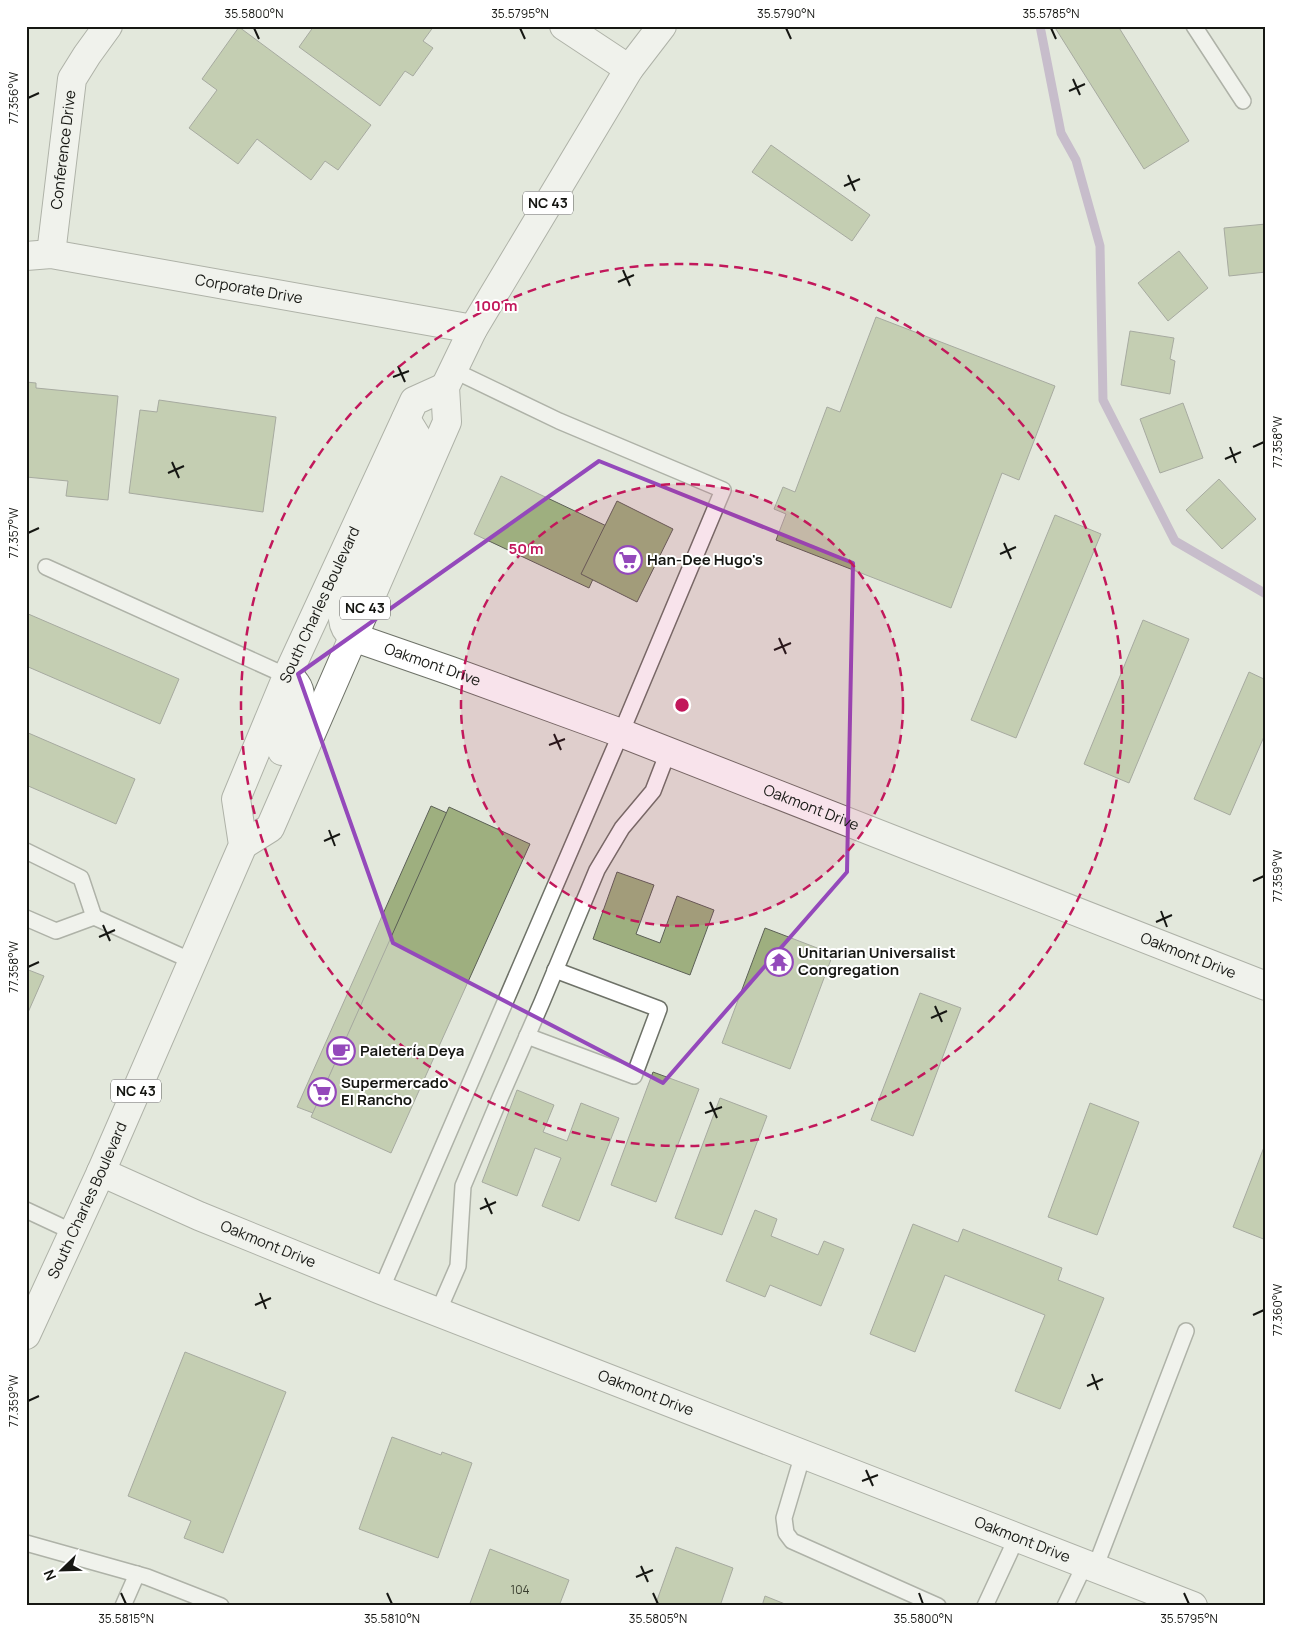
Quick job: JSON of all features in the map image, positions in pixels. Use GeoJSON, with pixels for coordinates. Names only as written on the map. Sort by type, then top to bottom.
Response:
{"type":"FeatureCollection","features":[{"type":"Feature","properties":{"kind":"street","name":"Conference Drive"},"geometry":{"type":"LineString","coordinates":[[38,255],[72,80],[108,26]]}},
{"type":"Feature","properties":{"kind":"street"},"geometry":{"type":"LineString","coordinates":[[564,26],[629,69]]}},
{"type":"Feature","properties":{"kind":"street","name":"NC 43"},"geometry":{"type":"LineString","coordinates":[[243,845],[270,828],[447,422],[449,378],[472,329],[629,69],[662,26]]}},
{"type":"Feature","properties":{"kind":"street","name":"Corporate Drive"},"geometry":{"type":"LineString","coordinates":[[38,255],[472,329]]}},
{"type":"Feature","properties":{"kind":"street","name":"South Charles Boulevard"},"geometry":{"type":"LineString","coordinates":[[26,1335],[101,1172],[243,845],[236,799],[287,676],[414,401],[449,378]]}},
{"type":"Feature","properties":{"kind":"street"},"geometry":{"type":"LineString","coordinates":[[352,637],[346,631],[343,623],[348,594],[414,454],[417,437],[406,419]]}},
{"type":"Feature","properties":{"kind":"street","name":"Oakmont Drive"},"geometry":{"type":"LineString","coordinates":[[352,637],[452,671],[621,733],[1266,986]]}},
{"type":"Feature","properties":{"kind":"street"},"geometry":{"type":"LineString","coordinates":[[277,810],[271,798],[268,784],[293,727],[300,694],[296,684],[287,676]]}},
{"type":"Feature","properties":{"kind":"street","name":"Oakmont Drive"},"geometry":{"type":"LineString","coordinates":[[101,1172],[199,1216],[382,1290],[1090,1566],[1179,1603]]}},
{"type":"Feature","properties":{"kind":"lane"},"geometry":{"type":"LineString","coordinates":[[1194,26],[1242,101]]}},
{"type":"Feature","properties":{"kind":"lane"},"geometry":{"type":"LineString","coordinates":[[382,1290],[723,490],[559,421],[449,378]]}},
{"type":"Feature","properties":{"kind":"lane"},"geometry":{"type":"LineString","coordinates":[[46,567],[287,676]]}},
{"type":"Feature","properties":{"kind":"lane"},"geometry":{"type":"LineString","coordinates":[[438,1312],[458,1266],[463,1186],[597,870],[622,828],[653,791],[668,752]]}},
{"type":"Feature","properties":{"kind":"lane"},"geometry":{"type":"LineString","coordinates":[[26,850],[80,878],[94,917]]}},
{"type":"Feature","properties":{"kind":"lane"},"geometry":{"type":"LineString","coordinates":[[26,918],[56,931],[94,917],[192,961]]}},
{"type":"Feature","properties":{"kind":"lane"},"geometry":{"type":"LineString","coordinates":[[527,1036],[634,1076],[659,1009],[555,970]]}},
{"type":"Feature","properties":{"kind":"lane"},"geometry":{"type":"LineString","coordinates":[[26,1210],[73,1232]]}},
{"type":"Feature","properties":{"kind":"lane"},"geometry":{"type":"LineString","coordinates":[[1065,1606],[1090,1566],[1186,1331]]}},
{"type":"Feature","properties":{"kind":"lane"},"geometry":{"type":"LineString","coordinates":[[803,1454],[784,1518],[786,1533],[792,1542],[938,1606]]}},
{"type":"Feature","properties":{"kind":"lane"},"geometry":{"type":"LineString","coordinates":[[985,1606],[1017,1538]]}},
{"type":"Feature","properties":{"kind":"lane"},"geometry":{"type":"LineString","coordinates":[[26,1543],[137,1574],[221,1606]]}},
{"type":"Feature","properties":{"kind":"lane"},"geometry":{"type":"LineString","coordinates":[[123,1606],[137,1574]]}},
{"type":"Feature","properties":{"kind":"highlighted area"},"geometry":{"type":"Polygon","coordinates":[[[599,461],[853,563],[847,872],[663,1083],[393,943],[298,674],[599,461]]]}},
{"type":"Feature","properties":{"kind":"building"},"geometry":{"type":"Polygon","coordinates":[[[314,26],[434,26],[423,41],[433,48],[413,76],[405,71],[380,106],[299,47],[314,26]]]}},
{"type":"Feature","properties":{"kind":"building"},"geometry":{"type":"Polygon","coordinates":[[[1054,26],[1118,26],[1189,141],[1144,169],[1054,26]]]}},
{"type":"Feature","properties":{"kind":"building"},"geometry":{"type":"Polygon","coordinates":[[[239,27],[371,125],[338,170],[325,161],[311,180],[257,139],[238,164],[189,128],[217,90],[202,79],[239,27]]]}},
{"type":"Feature","properties":{"kind":"building"},"geometry":{"type":"Polygon","coordinates":[[[771,145],[870,215],[852,241],[752,172],[771,145]]]}},
{"type":"Feature","properties":{"kind":"building"},"geometry":{"type":"Polygon","coordinates":[[[1266,224],[1266,272],[1229,276],[1224,228],[1266,224]]]}},
{"type":"Feature","properties":{"kind":"building"},"geometry":{"type":"Polygon","coordinates":[[[1179,251],[1208,288],[1168,321],[1138,283],[1179,251]]]}},
{"type":"Feature","properties":{"kind":"building"},"geometry":{"type":"Polygon","coordinates":[[[876,317],[1055,386],[1019,480],[1002,473],[951,608],[776,540],[786,514],[774,509],[783,487],[795,492],[827,407],[840,412],[876,317]]]}},
{"type":"Feature","properties":{"kind":"building"},"geometry":{"type":"Polygon","coordinates":[[[1130,331],[1174,338],[1170,359],[1175,361],[1170,394],[1121,385],[1130,331]]]}},
{"type":"Feature","properties":{"kind":"building"},"geometry":{"type":"Polygon","coordinates":[[[26,382],[36,383],[36,388],[118,396],[108,500],[66,496],[68,481],[26,477],[26,382]]]}},
{"type":"Feature","properties":{"kind":"building"},"geometry":{"type":"Polygon","coordinates":[[[159,400],[276,417],[263,512],[129,493],[140,410],[157,412],[159,400]]]}},
{"type":"Feature","properties":{"kind":"building"},"geometry":{"type":"Polygon","coordinates":[[[1183,403],[1203,458],[1160,473],[1140,419],[1183,403]]]}},
{"type":"Feature","properties":{"kind":"building"},"geometry":{"type":"Polygon","coordinates":[[[501,476],[615,530],[589,588],[474,534],[501,476]]]}},
{"type":"Feature","properties":{"kind":"building"},"geometry":{"type":"Polygon","coordinates":[[[1219,479],[1256,519],[1222,549],[1186,510],[1219,479]]]}},
{"type":"Feature","properties":{"kind":"building"},"geometry":{"type":"Polygon","coordinates":[[[617,501],[673,529],[637,602],[581,574],[617,501]]]}},
{"type":"Feature","properties":{"kind":"building"},"geometry":{"type":"Polygon","coordinates":[[[1055,515],[1101,534],[1016,738],[971,720],[1055,515]]]}},
{"type":"Feature","properties":{"kind":"building"},"geometry":{"type":"Polygon","coordinates":[[[26,613],[179,679],[160,724],[26,666],[26,613]]]}},
{"type":"Feature","properties":{"kind":"building"},"geometry":{"type":"Polygon","coordinates":[[[1143,620],[1189,639],[1129,783],[1084,764],[1143,620]]]}},
{"type":"Feature","properties":{"kind":"building"},"geometry":{"type":"Polygon","coordinates":[[[1249,672],[1266,680],[1266,732],[1230,815],[1194,799],[1249,672]]]}},
{"type":"Feature","properties":{"kind":"building"},"geometry":{"type":"Polygon","coordinates":[[[26,732],[135,779],[116,824],[26,785],[26,732]]]}},
{"type":"Feature","properties":{"kind":"building"},"geometry":{"type":"Polygon","coordinates":[[[431,806],[447,813],[313,1113],[297,1107],[431,806]]]}},
{"type":"Feature","properties":{"kind":"building"},"geometry":{"type":"Polygon","coordinates":[[[449,807],[530,844],[391,1153],[311,1117],[449,807]]]}},
{"type":"Feature","properties":{"kind":"building"},"geometry":{"type":"Polygon","coordinates":[[[617,872],[654,885],[636,934],[660,943],[677,896],[714,910],[690,975],[593,939],[617,872]]]}},
{"type":"Feature","properties":{"kind":"building"},"geometry":{"type":"Polygon","coordinates":[[[765,928],[833,954],[790,1069],[722,1043],[765,928]]]}},
{"type":"Feature","properties":{"kind":"building"},"geometry":{"type":"Polygon","coordinates":[[[26,969],[44,976],[26,1017],[26,969]]]}},
{"type":"Feature","properties":{"kind":"building"},"geometry":{"type":"Polygon","coordinates":[[[920,993],[961,1008],[913,1136],[871,1120],[920,993]]]}},
{"type":"Feature","properties":{"kind":"building"},"geometry":{"type":"Polygon","coordinates":[[[653,1072],[699,1089],[656,1202],[611,1185],[653,1072]]]}},
{"type":"Feature","properties":{"kind":"building"},"geometry":{"type":"Polygon","coordinates":[[[517,1090],[554,1105],[543,1132],[567,1141],[581,1103],[619,1118],[579,1221],[542,1206],[561,1158],[535,1148],[517,1196],[482,1182],[517,1090]]]}},
{"type":"Feature","properties":{"kind":"building"},"geometry":{"type":"Polygon","coordinates":[[[720,1098],[767,1116],[722,1235],[675,1218],[720,1098]]]}},
{"type":"Feature","properties":{"kind":"building"},"geometry":{"type":"Polygon","coordinates":[[[1090,1103],[1139,1122],[1097,1235],[1048,1217],[1090,1103]]]}},
{"type":"Feature","properties":{"kind":"building"},"geometry":{"type":"Polygon","coordinates":[[[1266,1142],[1266,1240],[1233,1227],[1266,1142]]]}},
{"type":"Feature","properties":{"kind":"building"},"geometry":{"type":"Polygon","coordinates":[[[755,1210],[777,1219],[771,1236],[818,1255],[824,1241],[844,1249],[821,1306],[770,1285],[765,1297],[726,1281],[755,1210]]]}},
{"type":"Feature","properties":{"kind":"building"},"geometry":{"type":"Polygon","coordinates":[[[913,1224],[958,1242],[963,1229],[1062,1268],[1058,1280],[1104,1298],[1060,1409],[1015,1391],[1045,1315],[945,1275],[915,1352],[870,1334],[913,1224]]]}},
{"type":"Feature","properties":{"kind":"building"},"geometry":{"type":"Polygon","coordinates":[[[185,1352],[286,1392],[223,1553],[184,1538],[191,1521],[128,1496],[185,1352]]]}},
{"type":"Feature","properties":{"kind":"building"},"geometry":{"type":"Polygon","coordinates":[[[392,1437],[441,1455],[442,1452],[472,1463],[438,1558],[359,1529],[392,1437]]]}},
{"type":"Feature","properties":{"kind":"building"},"geometry":{"type":"Polygon","coordinates":[[[676,1547],[733,1568],[720,1606],[655,1606],[676,1547]]]}},
{"type":"Feature","properties":{"kind":"building"},"geometry":{"type":"Polygon","coordinates":[[[490,1549],[569,1580],[559,1606],[469,1606],[490,1549]]]}},
{"type":"Feature","properties":{"kind":"building"},"geometry":{"type":"Polygon","coordinates":[[[765,1596],[790,1606],[762,1606],[765,1596]]]}},
{"type":"Feature","properties":{"kind":"waterway"},"geometry":{"type":"LineString","coordinates":[[1040,26],[1061,133],[1076,160],[1100,246],[1103,400],[1175,541],[1266,594]]}},
{"type":"Feature","properties":{"kind":"place","name":"Han-Dee Hugo's"},"geometry":{"type":"Point","coordinates":[628,560]}},
{"type":"Feature","properties":{"kind":"place","name":"Unitarian Universalist Congregation"},"geometry":{"type":"Point","coordinates":[779,962]}},
{"type":"Feature","properties":{"kind":"place","name":"Paletería Deya"},"geometry":{"type":"Point","coordinates":[341,1051]}},
{"type":"Feature","properties":{"kind":"place","name":"Supermercado El Rancho"},"geometry":{"type":"Point","coordinates":[322,1092]}}]}
